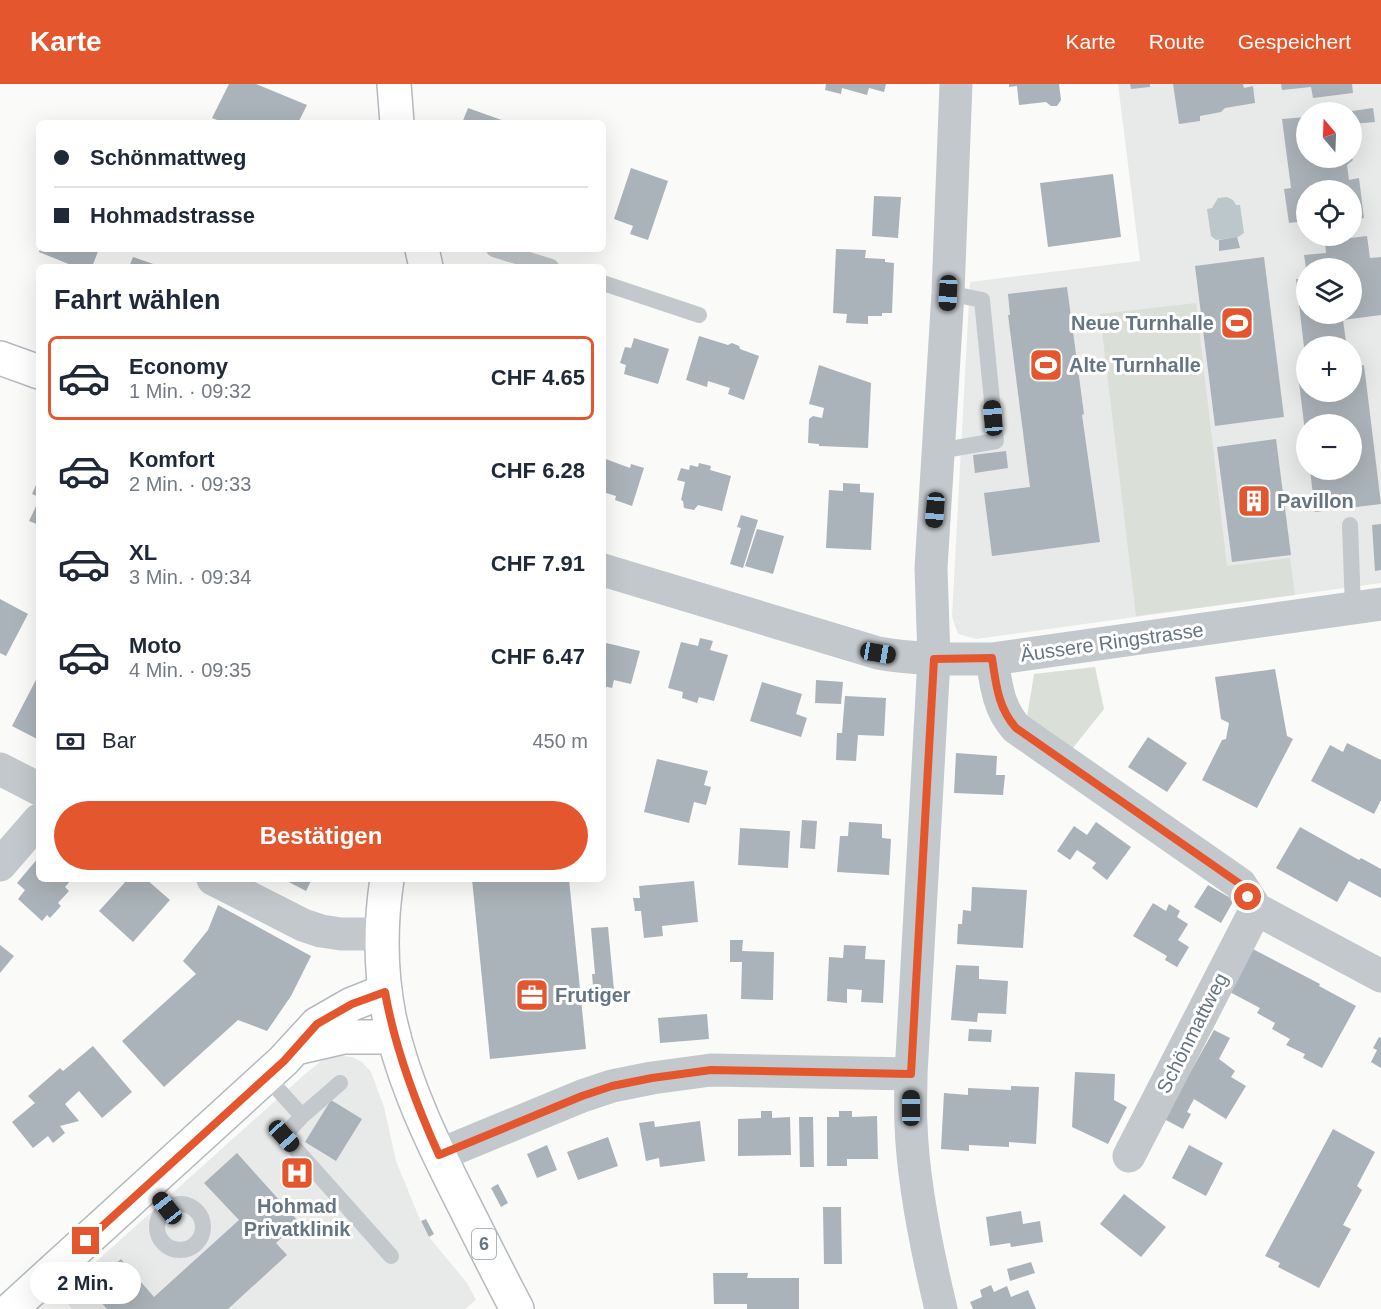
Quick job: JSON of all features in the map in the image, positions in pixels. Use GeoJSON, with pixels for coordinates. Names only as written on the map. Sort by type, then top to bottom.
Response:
{"type":"FeatureCollection","features":[{"type":"Feature","properties":{"kind":"main road"},"geometry":{"type":"LineString","coordinates":[[394,84],[398,120]]}},
{"type":"Feature","properties":{"kind":"main road"},"geometry":{"type":"LineString","coordinates":[[0,358],[36,371]]}},
{"type":"Feature","properties":{"kind":"main road","name":"6"},"geometry":{"type":"LineString","coordinates":[[387,882],[381,934],[385,992],[394,1037],[409,1084],[439,1155],[517,1309]]}},
{"type":"Feature","properties":{"kind":"main road"},"geometry":{"type":"LineString","coordinates":[[11,1309],[157,1196],[266,1076],[296,1048],[317,1024],[352,1004],[385,992]]}},
{"type":"Feature","properties":{"kind":"main road"},"geometry":{"type":"LineString","coordinates":[[296,1048],[344,1037],[394,1037]]}},
{"type":"Feature","properties":{"kind":"street"},"geometry":{"type":"LineString","coordinates":[[941,1309],[929,1259],[916,1175],[911,1126],[911,1074],[934,659],[931,568],[948,293],[956,84]]}},
{"type":"Feature","properties":{"kind":"street","name":"Äussere Ringstrasse"},"geometry":{"type":"LineString","coordinates":[[606,571],[878,653],[934,659],[992,658],[1367,606]]}},
{"type":"Feature","properties":{"kind":"street"},"geometry":{"type":"LineString","coordinates":[[992,658],[998,695],[1004,711],[1016,728],[1240,884],[1256,909],[1381,976]]}},
{"type":"Feature","properties":{"kind":"street"},"geometry":{"type":"LineString","coordinates":[[0,769],[36,787]]}},
{"type":"Feature","properties":{"kind":"street"},"geometry":{"type":"LineString","coordinates":[[0,865],[36,823]]}},
{"type":"Feature","properties":{"kind":"street"},"geometry":{"type":"LineString","coordinates":[[219,882],[303,926],[341,934],[381,934]]}},
{"type":"Feature","properties":{"kind":"street","name":"Schönmattweg"},"geometry":{"type":"LineString","coordinates":[[1129,1156],[1256,909]]}},
{"type":"Feature","properties":{"kind":"street"},"geometry":{"type":"LineString","coordinates":[[439,1155],[582,1096],[612,1086],[652,1078],[711,1070],[911,1074]]}},
{"type":"Feature","properties":{"kind":"lane"},"geometry":{"type":"LineString","coordinates":[[504,252],[542,264]]}},
{"type":"Feature","properties":{"kind":"lane"},"geometry":{"type":"LineString","coordinates":[[606,285],[699,315]]}},
{"type":"Feature","properties":{"kind":"lane"},"geometry":{"type":"LineString","coordinates":[[939,451],[996,441],[982,300],[948,293]]}},
{"type":"Feature","properties":{"kind":"lane"},"geometry":{"type":"LineString","coordinates":[[1350,525],[1367,606]]}},
{"type":"Feature","properties":{"kind":"lane"},"geometry":{"type":"LineString","coordinates":[[266,1076],[302,1116]]}},
{"type":"Feature","properties":{"kind":"lane"},"geometry":{"type":"LineString","coordinates":[[340,1083],[302,1116],[284,1136],[391,1256]]}},
{"type":"Feature","properties":{"kind":"shaded area"},"geometry":{"type":"Polygon","coordinates":[[[1118,84],[1381,84],[1381,583],[976,639],[958,634],[952,617],[970,282],[1140,261],[1118,84]]]}},
{"type":"Feature","properties":{"kind":"shaded area"},"geometry":{"type":"Polygon","coordinates":[[[1227,197],[1236,205],[1240,205],[1244,233],[1238,237],[1216,240],[1211,236],[1207,209],[1212,208],[1218,198],[1227,197]]]}},
{"type":"Feature","properties":{"kind":"shaded area"},"geometry":{"type":"Polygon","coordinates":[[[1196,303],[1227,566],[1290,558],[1295,595],[1136,616],[1100,314],[1196,303]]]}},
{"type":"Feature","properties":{"kind":"shaded area"},"geometry":{"type":"Polygon","coordinates":[[[1095,667],[1104,709],[1072,749],[1027,717],[1034,674],[1095,667]]]}},
{"type":"Feature","properties":{"kind":"shaded area","name":"Hohmad Privatklinik"},"geometry":{"type":"Polygon","coordinates":[[[336,1055],[352,1057],[362,1062],[371,1072],[384,1107],[396,1161],[421,1222],[429,1237],[467,1283],[476,1300],[465,1309],[72,1309],[60,1294],[304,1075],[321,1061],[336,1055]]]}},
{"type":"Feature","properties":{"kind":"building"},"geometry":{"type":"Polygon","coordinates":[[[229,84],[256,84],[307,105],[300,120],[217,120],[212,118],[229,84]]]}},
{"type":"Feature","properties":{"kind":"building"},"geometry":{"type":"Polygon","coordinates":[[[826,84],[886,84],[884,92],[869,88],[867,95],[842,88],[841,94],[825,90],[826,84]]]}},
{"type":"Feature","properties":{"kind":"building"},"geometry":{"type":"Polygon","coordinates":[[[1009,84],[1059,84],[1061,100],[1057,106],[1051,106],[1046,102],[1019,105],[1017,86],[1009,87],[1009,84]]]}},
{"type":"Feature","properties":{"kind":"building"},"geometry":{"type":"Polygon","coordinates":[[[1130,84],[1150,84],[1150,87],[1131,89],[1130,84]]]}},
{"type":"Feature","properties":{"kind":"building"},"geometry":{"type":"Polygon","coordinates":[[[1173,84],[1243,84],[1244,88],[1253,86],[1255,103],[1225,108],[1221,112],[1200,116],[1200,121],[1179,124],[1173,84]]]}},
{"type":"Feature","properties":{"kind":"building"},"geometry":{"type":"Polygon","coordinates":[[[1281,84],[1352,84],[1353,93],[1313,98],[1311,87],[1282,90],[1281,84]]]}},
{"type":"Feature","properties":{"kind":"building"},"geometry":{"type":"Polygon","coordinates":[[[468,108],[502,120],[463,120],[468,108]]]}},
{"type":"Feature","properties":{"kind":"building"},"geometry":{"type":"Polygon","coordinates":[[[1373,108],[1375,122],[1362,123],[1362,110],[1373,108]]]}},
{"type":"Feature","properties":{"kind":"building"},"geometry":{"type":"Polygon","coordinates":[[[1296,118],[1296,168],[1347,168],[1349,180],[1296,180],[1296,222],[1289,223],[1284,189],[1291,188],[1282,119],[1296,118]]]}},
{"type":"Feature","properties":{"kind":"building"},"geometry":{"type":"Polygon","coordinates":[[[631,168],[668,181],[648,240],[630,234],[633,226],[614,219],[631,168]]]}},
{"type":"Feature","properties":{"kind":"building"},"geometry":{"type":"Polygon","coordinates":[[[1113,174],[1121,237],[1048,247],[1040,183],[1113,174]]]}},
{"type":"Feature","properties":{"kind":"building"},"geometry":{"type":"Polygon","coordinates":[[[874,196],[901,197],[898,238],[872,236],[874,196]]]}},
{"type":"Feature","properties":{"kind":"building"},"geometry":{"type":"Polygon","coordinates":[[[1367,236],[1370,258],[1381,257],[1381,315],[1362,318],[1362,258],[1304,258],[1304,255],[1326,253],[1325,246],[1362,246],[1362,237],[1367,236]]]}},
{"type":"Feature","properties":{"kind":"building"},"geometry":{"type":"Polygon","coordinates":[[[1237,237],[1240,248],[1219,251],[1219,240],[1237,237]]]}},
{"type":"Feature","properties":{"kind":"building"},"geometry":{"type":"Polygon","coordinates":[[[836,249],[866,250],[865,258],[885,259],[885,262],[894,263],[892,313],[868,316],[868,324],[846,323],[847,314],[833,313],[836,249]]]}},
{"type":"Feature","properties":{"kind":"building"},"geometry":{"type":"Polygon","coordinates":[[[39,252],[98,252],[93,264],[69,264],[39,252]]]}},
{"type":"Feature","properties":{"kind":"building"},"geometry":{"type":"Polygon","coordinates":[[[133,257],[153,264],[130,264],[133,257]]]}},
{"type":"Feature","properties":{"kind":"building","name":"Neue Turnhalle"},"geometry":{"type":"Polygon","coordinates":[[[1264,257],[1284,417],[1215,426],[1195,266],[1264,257]]]}},
{"type":"Feature","properties":{"kind":"building"},"geometry":{"type":"Polygon","coordinates":[[[1067,287],[1100,542],[992,556],[984,493],[1030,487],[1008,315],[1010,315],[1008,294],[1067,287]]]}},
{"type":"Feature","properties":{"kind":"building"},"geometry":{"type":"Polygon","coordinates":[[[1301,324],[1344,324],[1345,336],[1303,336],[1301,324]]]}},
{"type":"Feature","properties":{"kind":"building"},"geometry":{"type":"Polygon","coordinates":[[[699,336],[728,345],[732,343],[740,349],[759,356],[744,400],[728,394],[730,388],[708,381],[707,387],[686,380],[699,336]]]}},
{"type":"Feature","properties":{"kind":"building"},"geometry":{"type":"Polygon","coordinates":[[[634,338],[669,349],[658,384],[624,374],[626,365],[620,363],[625,347],[631,348],[634,338]]]}},
{"type":"Feature","properties":{"kind":"building"},"geometry":{"type":"Polygon","coordinates":[[[819,365],[871,383],[868,448],[819,446],[819,444],[808,443],[809,419],[813,416],[822,418],[824,408],[809,404],[819,365]]]}},
{"type":"Feature","properties":{"kind":"building"},"geometry":{"type":"Polygon","coordinates":[[[1362,365],[1364,365],[1381,504],[1315,512],[1311,480],[1362,480],[1362,414],[1303,414],[1301,402],[1362,402],[1362,365]]]}},
{"type":"Feature","properties":{"kind":"building","name":"Pavillon"},"geometry":{"type":"Polygon","coordinates":[[[1276,439],[1291,555],[1232,562],[1217,447],[1276,439]]]}},
{"type":"Feature","properties":{"kind":"building"},"geometry":{"type":"Polygon","coordinates":[[[1006,451],[1008,468],[975,473],[973,455],[1006,451]]]}},
{"type":"Feature","properties":{"kind":"building"},"geometry":{"type":"Polygon","coordinates":[[[606,459],[630,468],[631,464],[644,468],[632,506],[615,500],[616,496],[606,493],[606,459]]]}},
{"type":"Feature","properties":{"kind":"building"},"geometry":{"type":"Polygon","coordinates":[[[699,463],[711,466],[710,470],[731,476],[722,511],[698,505],[694,510],[684,508],[681,500],[685,482],[677,480],[681,468],[689,470],[690,465],[698,467],[699,463]]]}},
{"type":"Feature","properties":{"kind":"building"},"geometry":{"type":"Polygon","coordinates":[[[843,483],[860,484],[860,492],[874,493],[871,550],[826,548],[829,490],[843,491],[843,483]]]}},
{"type":"Feature","properties":{"kind":"building"},"geometry":{"type":"Polygon","coordinates":[[[36,506],[36,524],[29,521],[36,506]]]}},
{"type":"Feature","properties":{"kind":"building"},"geometry":{"type":"Polygon","coordinates":[[[741,515],[758,520],[743,568],[730,564],[741,528],[737,527],[741,515]]]}},
{"type":"Feature","properties":{"kind":"building"},"geometry":{"type":"Polygon","coordinates":[[[1381,524],[1381,570],[1375,571],[1372,525],[1381,524]]]}},
{"type":"Feature","properties":{"kind":"building"},"geometry":{"type":"Polygon","coordinates":[[[757,529],[784,536],[773,574],[745,566],[757,529]]]}},
{"type":"Feature","properties":{"kind":"building"},"geometry":{"type":"Polygon","coordinates":[[[0,599],[28,614],[6,656],[0,653],[0,599]]]}},
{"type":"Feature","properties":{"kind":"building"},"geometry":{"type":"Polygon","coordinates":[[[700,638],[713,641],[710,650],[728,655],[714,701],[699,697],[697,703],[682,698],[683,692],[668,688],[681,642],[698,646],[700,638]]]}},
{"type":"Feature","properties":{"kind":"building"},"geometry":{"type":"Polygon","coordinates":[[[606,643],[640,651],[631,684],[614,680],[612,688],[606,687],[606,643]]]}},
{"type":"Feature","properties":{"kind":"building"},"geometry":{"type":"Polygon","coordinates":[[[1275,669],[1287,736],[1293,739],[1257,808],[1202,780],[1222,740],[1226,739],[1229,723],[1221,719],[1215,677],[1275,669]]]}},
{"type":"Feature","properties":{"kind":"building"},"geometry":{"type":"Polygon","coordinates":[[[36,680],[36,738],[12,726],[36,680]]]}},
{"type":"Feature","properties":{"kind":"building"},"geometry":{"type":"Polygon","coordinates":[[[816,680],[843,682],[841,704],[815,703],[816,680]]]}},
{"type":"Feature","properties":{"kind":"building"},"geometry":{"type":"Polygon","coordinates":[[[762,682],[802,694],[796,714],[807,718],[801,737],[750,721],[762,682]]]}},
{"type":"Feature","properties":{"kind":"building"},"geometry":{"type":"Polygon","coordinates":[[[845,696],[886,698],[884,736],[858,735],[856,761],[836,760],[837,733],[842,733],[845,696]]]}},
{"type":"Feature","properties":{"kind":"building"},"geometry":{"type":"Polygon","coordinates":[[[1148,737],[1187,763],[1167,792],[1128,767],[1148,737]]]}},
{"type":"Feature","properties":{"kind":"building"},"geometry":{"type":"Polygon","coordinates":[[[1347,743],[1381,760],[1381,800],[1374,814],[1311,781],[1330,745],[1343,752],[1347,743]]]}},
{"type":"Feature","properties":{"kind":"building"},"geometry":{"type":"Polygon","coordinates":[[[956,753],[997,756],[996,775],[1005,775],[1003,795],[954,793],[956,753]]]}},
{"type":"Feature","properties":{"kind":"building"},"geometry":{"type":"Polygon","coordinates":[[[657,759],[708,771],[704,785],[711,787],[706,805],[694,802],[689,823],[644,812],[657,759]]]}},
{"type":"Feature","properties":{"kind":"building"},"geometry":{"type":"Polygon","coordinates":[[[802,820],[817,821],[815,849],[800,848],[802,820]]]}},
{"type":"Feature","properties":{"kind":"building"},"geometry":{"type":"Polygon","coordinates":[[[849,822],[882,824],[882,838],[891,839],[889,875],[837,872],[840,836],[848,836],[849,822]]]}},
{"type":"Feature","properties":{"kind":"building"},"geometry":{"type":"Polygon","coordinates":[[[1096,822],[1131,847],[1107,880],[1092,868],[1096,863],[1077,850],[1070,860],[1057,851],[1074,826],[1087,835],[1096,822]]]}},
{"type":"Feature","properties":{"kind":"building"},"geometry":{"type":"Polygon","coordinates":[[[1300,827],[1359,860],[1361,858],[1381,869],[1381,898],[1349,881],[1337,902],[1276,868],[1300,827]]]}},
{"type":"Feature","properties":{"kind":"building"},"geometry":{"type":"Polygon","coordinates":[[[740,828],[790,831],[788,868],[738,865],[740,828]]]}},
{"type":"Feature","properties":{"kind":"building"},"geometry":{"type":"Polygon","coordinates":[[[36,861],[36,882],[69,882],[65,887],[69,891],[58,903],[61,906],[50,918],[47,915],[42,921],[18,899],[25,890],[17,883],[36,861]]]}},
{"type":"Feature","properties":{"kind":"building"},"geometry":{"type":"Polygon","coordinates":[[[694,881],[698,922],[662,926],[663,936],[644,938],[641,911],[635,911],[633,898],[640,898],[639,886],[694,881]]]}},
{"type":"Feature","properties":{"kind":"building"},"geometry":{"type":"Polygon","coordinates":[[[125,882],[149,882],[170,900],[133,942],[99,911],[125,882]]]}},
{"type":"Feature","properties":{"kind":"building"},"geometry":{"type":"Polygon","coordinates":[[[289,882],[310,882],[306,891],[289,882]]]}},
{"type":"Feature","properties":{"kind":"building","name":"Frutiger"},"geometry":{"type":"Polygon","coordinates":[[[472,882],[569,882],[586,1049],[490,1059],[472,882]]]}},
{"type":"Feature","properties":{"kind":"building"},"geometry":{"type":"Polygon","coordinates":[[[1208,885],[1234,900],[1221,923],[1194,907],[1208,885]]]}},
{"type":"Feature","properties":{"kind":"building"},"geometry":{"type":"Polygon","coordinates":[[[972,887],[1027,890],[1023,948],[957,944],[958,924],[962,924],[963,910],[971,911],[972,887]]]}},
{"type":"Feature","properties":{"kind":"building"},"geometry":{"type":"Polygon","coordinates":[[[1153,903],[1166,911],[1169,904],[1180,911],[1177,917],[1188,924],[1178,940],[1189,947],[1177,967],[1165,960],[1167,956],[1133,936],[1153,903]]]}},
{"type":"Feature","properties":{"kind":"building"},"geometry":{"type":"Polygon","coordinates":[[[218,905],[311,956],[291,996],[267,1031],[238,1020],[164,1087],[122,1041],[196,974],[183,961],[208,930],[218,905]]]}},
{"type":"Feature","properties":{"kind":"building"},"geometry":{"type":"Polygon","coordinates":[[[608,927],[614,990],[597,992],[597,986],[593,986],[592,974],[595,974],[591,928],[608,927]]]}},
{"type":"Feature","properties":{"kind":"building"},"geometry":{"type":"Polygon","coordinates":[[[730,940],[743,940],[742,951],[774,952],[773,1000],[741,999],[742,962],[730,962],[730,940]]]}},
{"type":"Feature","properties":{"kind":"building"},"geometry":{"type":"Polygon","coordinates":[[[0,945],[14,956],[0,973],[0,945]]]}},
{"type":"Feature","properties":{"kind":"building"},"geometry":{"type":"Polygon","coordinates":[[[844,945],[866,946],[865,959],[885,960],[883,1003],[861,1002],[862,990],[847,989],[847,1003],[827,1001],[829,957],[843,958],[844,945]]]}},
{"type":"Feature","properties":{"kind":"building"},"geometry":{"type":"Polygon","coordinates":[[[1247,946],[1320,984],[1319,986],[1356,1006],[1322,1068],[1303,1058],[1305,1054],[1286,1045],[1290,1039],[1272,1029],[1275,1023],[1257,1013],[1260,1008],[1224,989],[1247,946]]]}},
{"type":"Feature","properties":{"kind":"building"},"geometry":{"type":"Polygon","coordinates":[[[956,965],[979,966],[979,979],[1008,981],[1006,1014],[978,1013],[977,1022],[951,1020],[956,965]]]}},
{"type":"Feature","properties":{"kind":"building"},"geometry":{"type":"Polygon","coordinates":[[[707,1014],[709,1039],[660,1043],[658,1018],[707,1014]]]}},
{"type":"Feature","properties":{"kind":"building"},"geometry":{"type":"Polygon","coordinates":[[[969,1029],[992,1030],[991,1042],[968,1041],[969,1029]]]}},
{"type":"Feature","properties":{"kind":"building"},"geometry":{"type":"Polygon","coordinates":[[[1214,1030],[1230,1038],[1219,1059],[1235,1071],[1231,1077],[1246,1086],[1226,1119],[1194,1099],[1187,1112],[1191,1114],[1183,1129],[1164,1119],[1214,1030]]]}},
{"type":"Feature","properties":{"kind":"building"},"geometry":{"type":"Polygon","coordinates":[[[1379,1037],[1381,1038],[1381,1068],[1371,1062],[1377,1050],[1373,1048],[1379,1037]]]}},
{"type":"Feature","properties":{"kind":"building"},"geometry":{"type":"Polygon","coordinates":[[[93,1046],[132,1092],[102,1118],[79,1091],[65,1104],[79,1121],[60,1126],[65,1133],[53,1143],[48,1136],[33,1148],[12,1122],[35,1103],[28,1096],[60,1068],[63,1071],[93,1046]]]}},
{"type":"Feature","properties":{"kind":"building"},"geometry":{"type":"Polygon","coordinates":[[[1075,1072],[1115,1074],[1114,1100],[1127,1107],[1108,1144],[1072,1127],[1075,1072]]]}},
{"type":"Feature","properties":{"kind":"building"},"geometry":{"type":"Polygon","coordinates":[[[1011,1086],[1039,1087],[1036,1144],[1009,1142],[1009,1147],[969,1145],[969,1151],[941,1149],[944,1093],[968,1095],[968,1088],[1011,1090],[1011,1086]]]}},
{"type":"Feature","properties":{"kind":"building"},"geometry":{"type":"Polygon","coordinates":[[[331,1100],[362,1119],[336,1161],[305,1142],[331,1100]]]}},
{"type":"Feature","properties":{"kind":"building"},"geometry":{"type":"Polygon","coordinates":[[[761,1111],[772,1111],[772,1118],[790,1117],[791,1155],[738,1156],[738,1119],[761,1118],[761,1111]]]}},
{"type":"Feature","properties":{"kind":"building"},"geometry":{"type":"Polygon","coordinates":[[[839,1111],[852,1111],[852,1117],[877,1116],[878,1159],[847,1159],[847,1166],[827,1166],[827,1117],[839,1117],[839,1111]]]}},
{"type":"Feature","properties":{"kind":"building"},"geometry":{"type":"Polygon","coordinates":[[[799,1117],[813,1117],[814,1167],[800,1167],[799,1117]]]}},
{"type":"Feature","properties":{"kind":"building"},"geometry":{"type":"Polygon","coordinates":[[[654,1121],[655,1127],[700,1121],[705,1161],[660,1167],[659,1158],[646,1161],[639,1123],[654,1121]]]}},
{"type":"Feature","properties":{"kind":"building"},"geometry":{"type":"Polygon","coordinates":[[[1333,1129],[1375,1152],[1357,1186],[1362,1190],[1343,1225],[1351,1229],[1319,1288],[1278,1267],[1280,1263],[1265,1256],[1333,1129]]]}},
{"type":"Feature","properties":{"kind":"building"},"geometry":{"type":"Polygon","coordinates":[[[608,1137],[618,1166],[578,1180],[567,1152],[608,1137]]]}},
{"type":"Feature","properties":{"kind":"building"},"geometry":{"type":"Polygon","coordinates":[[[547,1145],[557,1170],[537,1178],[527,1154],[547,1145]]]}},
{"type":"Feature","properties":{"kind":"building"},"geometry":{"type":"Polygon","coordinates":[[[1189,1145],[1223,1163],[1206,1196],[1172,1178],[1189,1145]]]}},
{"type":"Feature","properties":{"kind":"building"},"geometry":{"type":"Polygon","coordinates":[[[237,1153],[299,1222],[276,1243],[287,1255],[228,1309],[107,1309],[88,1288],[121,1259],[154,1297],[239,1220],[204,1183],[237,1153]]]}},
{"type":"Feature","properties":{"kind":"building"},"geometry":{"type":"Polygon","coordinates":[[[498,1184],[508,1203],[501,1207],[491,1188],[498,1184]]]}},
{"type":"Feature","properties":{"kind":"building"},"geometry":{"type":"Polygon","coordinates":[[[1124,1194],[1166,1227],[1141,1257],[1100,1224],[1124,1194]]]}},
{"type":"Feature","properties":{"kind":"building"},"geometry":{"type":"Polygon","coordinates":[[[823,1207],[841,1207],[842,1264],[824,1264],[823,1207]]]}},
{"type":"Feature","properties":{"kind":"building"},"geometry":{"type":"Polygon","coordinates":[[[1021,1211],[1023,1224],[1040,1221],[1043,1242],[1011,1247],[1010,1243],[990,1246],[986,1217],[1021,1211]]]}},
{"type":"Feature","properties":{"kind":"building"},"geometry":{"type":"Polygon","coordinates":[[[426,1219],[434,1234],[429,1237],[421,1221],[426,1219]]]}},
{"type":"Feature","properties":{"kind":"building"},"geometry":{"type":"Polygon","coordinates":[[[1031,1262],[1035,1273],[1010,1281],[1007,1269],[1031,1262]]]}},
{"type":"Feature","properties":{"kind":"building"},"geometry":{"type":"Polygon","coordinates":[[[713,1273],[748,1273],[747,1278],[799,1278],[799,1309],[747,1309],[747,1304],[714,1304],[713,1273]]]}},
{"type":"Feature","properties":{"kind":"building"},"geometry":{"type":"Polygon","coordinates":[[[991,1285],[994,1292],[1007,1286],[1011,1297],[1028,1290],[1036,1309],[973,1309],[970,1302],[982,1297],[980,1290],[991,1285]]]}},
{"type":"Feature","properties":{"kind":"place","name":"Neue Turnhalle"},"geometry":{"type":"Point","coordinates":[1237,323]}},
{"type":"Feature","properties":{"kind":"place","name":"Alte Turnhalle"},"geometry":{"type":"Point","coordinates":[1046,365]}},
{"type":"Feature","properties":{"kind":"place","name":"Pavillon"},"geometry":{"type":"Point","coordinates":[1254,501]}},
{"type":"Feature","properties":{"kind":"place","name":"Frutiger"},"geometry":{"type":"Point","coordinates":[532,995]}},
{"type":"Feature","properties":{"kind":"place","name":"Hohmad Privatklinik"},"geometry":{"type":"Point","coordinates":[297,1173]}},
{"type":"Feature","properties":{"kind":"route"},"geometry":{"type":"LineString","coordinates":[[86,1241],[284,1061],[317,1024],[341,1009],[385,992],[394,1037],[418,1108],[439,1155],[582,1096],[612,1086],[652,1078],[711,1070],[911,1074],[934,659],[992,658],[998,695],[1004,711],[1016,728],[1240,884],[1248,897]]}}]}
